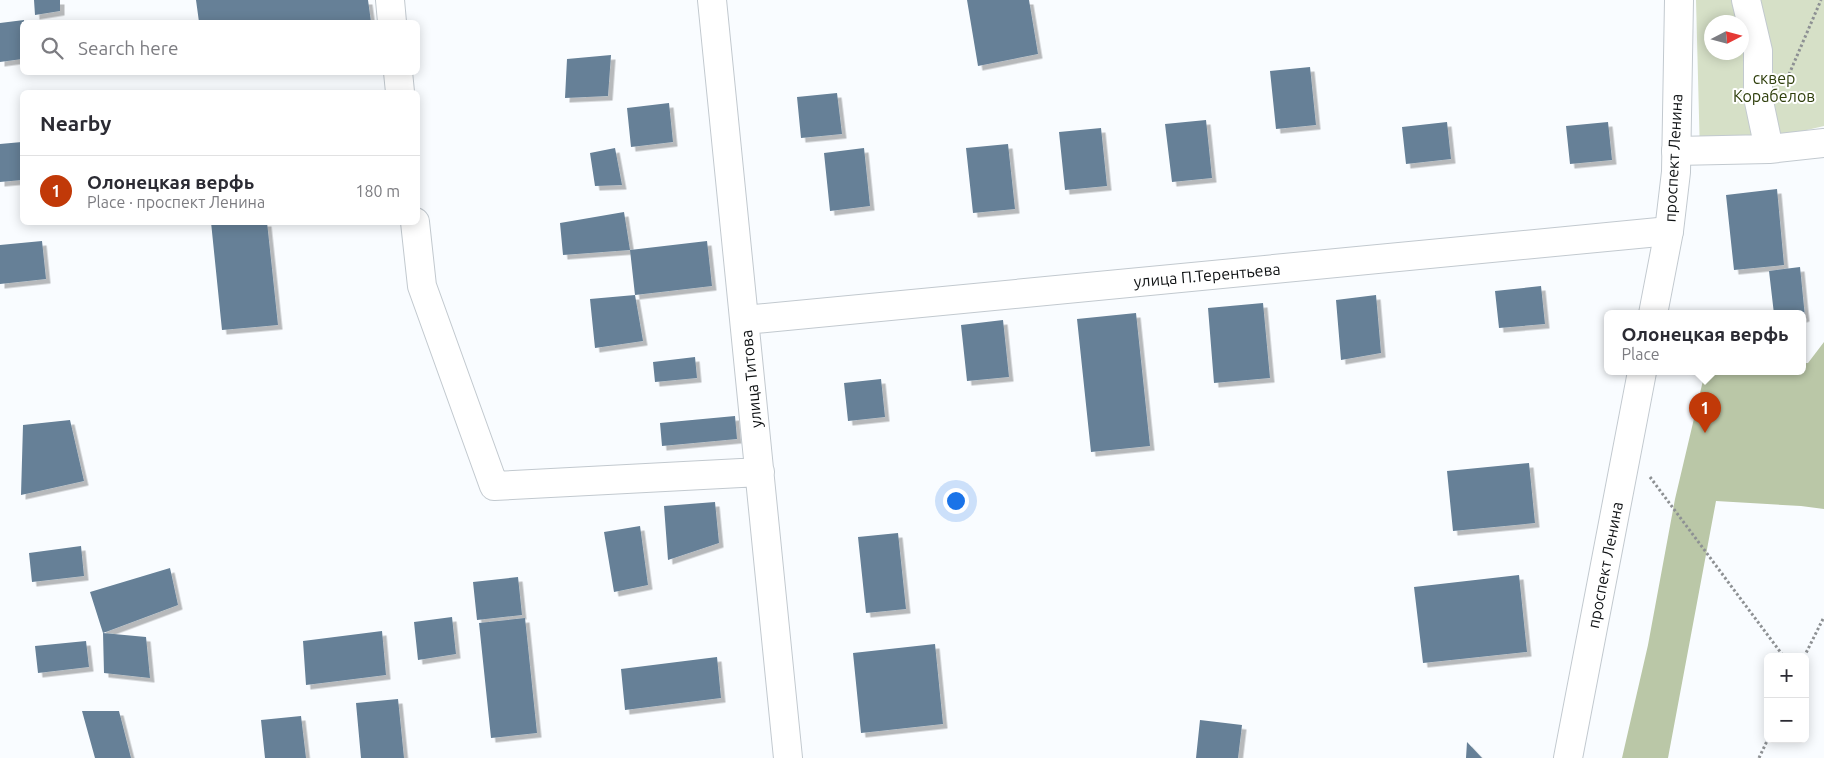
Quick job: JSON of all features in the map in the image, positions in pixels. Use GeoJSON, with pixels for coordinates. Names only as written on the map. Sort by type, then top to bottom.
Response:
{"type":"FeatureCollection","features":[{"type":"Feature","properties":{"kind":"street"},"geometry":{"type":"LineString","coordinates":[[390,0],[392,20]]}},
{"type":"Feature","properties":{"kind":"street","name":"улица Титова"},"geometry":{"type":"LineString","coordinates":[[712,0],[788,758]]}},
{"type":"Feature","properties":{"kind":"street","name":"проспект Ленина"},"geometry":{"type":"LineString","coordinates":[[1654,310],[1669,231],[1676,172],[1679,0]]}},
{"type":"Feature","properties":{"kind":"street"},"geometry":{"type":"LineString","coordinates":[[1746,0],[1758,51],[1758,97],[1769,149]]}},
{"type":"Feature","properties":{"kind":"street"},"geometry":{"type":"LineString","coordinates":[[398,75],[400,90]]}},
{"type":"Feature","properties":{"kind":"street"},"geometry":{"type":"LineString","coordinates":[[1676,151],[1769,149],[1824,142]]}},
{"type":"Feature","properties":{"kind":"street"},"geometry":{"type":"LineString","coordinates":[[415,225],[422,286],[494,486],[760,472]]}},
{"type":"Feature","properties":{"kind":"street","name":"улица П.Терентьева"},"geometry":{"type":"LineString","coordinates":[[745,320],[1669,231]]}},
{"type":"Feature","properties":{"kind":"street","name":"проспект Ленина"},"geometry":{"type":"LineString","coordinates":[[1568,758],[1641,375]]}},
{"type":"Feature","properties":{"kind":"path"},"geometry":{"type":"LineString","coordinates":[[1758,97],[1785,83],[1821,0]]}},
{"type":"Feature","properties":{"kind":"path"},"geometry":{"type":"LineString","coordinates":[[1628,448],[1781,653]]}},
{"type":"Feature","properties":{"kind":"path"},"geometry":{"type":"LineString","coordinates":[[1806,653],[1824,617]]}},
{"type":"Feature","properties":{"kind":"path"},"geometry":{"type":"LineString","coordinates":[[1759,758],[1766,743]]}},
{"type":"Feature","properties":{"kind":"green space","name":"сквер Корабелов"},"geometry":{"type":"Polygon","coordinates":[[[1696,0],[1824,0],[1824,126],[1700,155],[1696,0]]]}},
{"type":"Feature","properties":{"kind":"green space"},"geometry":{"type":"Polygon","coordinates":[[[1824,342],[1824,509],[1716,501],[1668,758],[1622,758],[1648,645],[1675,499],[1704,375],[1806,375],[1806,363],[1808,363],[1824,342]]]}},
{"type":"Feature","properties":{"kind":"building"},"geometry":{"type":"Polygon","coordinates":[[[34,0],[60,0],[60,11],[35,15],[34,0]]]}},
{"type":"Feature","properties":{"kind":"building"},"geometry":{"type":"Polygon","coordinates":[[[196,0],[368,0],[371,20],[199,20],[196,0]]]}},
{"type":"Feature","properties":{"kind":"building"},"geometry":{"type":"Polygon","coordinates":[[[967,0],[1029,0],[1038,54],[978,66],[967,0]]]}},
{"type":"Feature","properties":{"kind":"building"},"geometry":{"type":"Polygon","coordinates":[[[20,20],[20,59],[0,62],[0,23],[20,20]]]}},
{"type":"Feature","properties":{"kind":"building"},"geometry":{"type":"Polygon","coordinates":[[[611,55],[608,96],[565,98],[567,59],[611,55]]]}},
{"type":"Feature","properties":{"kind":"building"},"geometry":{"type":"Polygon","coordinates":[[[1310,67],[1316,125],[1276,129],[1270,71],[1310,67]]]}},
{"type":"Feature","properties":{"kind":"building"},"geometry":{"type":"Polygon","coordinates":[[[837,93],[842,134],[801,138],[797,97],[837,93]]]}},
{"type":"Feature","properties":{"kind":"building"},"geometry":{"type":"Polygon","coordinates":[[[669,103],[673,142],[631,147],[627,108],[669,103]]]}},
{"type":"Feature","properties":{"kind":"building"},"geometry":{"type":"Polygon","coordinates":[[[1206,120],[1212,178],[1172,182],[1165,124],[1206,120]]]}},
{"type":"Feature","properties":{"kind":"building"},"geometry":{"type":"Polygon","coordinates":[[[1447,122],[1451,159],[1406,164],[1402,127],[1447,122]]]}},
{"type":"Feature","properties":{"kind":"building"},"geometry":{"type":"Polygon","coordinates":[[[1608,122],[1612,160],[1570,164],[1566,126],[1608,122]]]}},
{"type":"Feature","properties":{"kind":"building"},"geometry":{"type":"Polygon","coordinates":[[[1101,128],[1107,186],[1065,190],[1059,132],[1101,128]]]}},
{"type":"Feature","properties":{"kind":"building"},"geometry":{"type":"Polygon","coordinates":[[[20,142],[20,180],[0,182],[0,144],[20,142]]]}},
{"type":"Feature","properties":{"kind":"building"},"geometry":{"type":"Polygon","coordinates":[[[1008,144],[1015,209],[973,213],[966,148],[1008,144]]]}},
{"type":"Feature","properties":{"kind":"building"},"geometry":{"type":"Polygon","coordinates":[[[615,148],[622,185],[595,186],[590,153],[615,148]]]}},
{"type":"Feature","properties":{"kind":"building"},"geometry":{"type":"Polygon","coordinates":[[[864,148],[870,206],[830,211],[824,153],[864,148]]]}},
{"type":"Feature","properties":{"kind":"building"},"geometry":{"type":"Polygon","coordinates":[[[1777,189],[1784,265],[1734,270],[1726,195],[1777,189]]]}},
{"type":"Feature","properties":{"kind":"building"},"geometry":{"type":"Polygon","coordinates":[[[624,212],[630,250],[563,255],[560,223],[624,212]]]}},
{"type":"Feature","properties":{"kind":"building"},"geometry":{"type":"Polygon","coordinates":[[[211,225],[267,225],[278,325],[222,330],[211,225]]]}},
{"type":"Feature","properties":{"kind":"building"},"geometry":{"type":"Polygon","coordinates":[[[42,241],[46,279],[0,284],[0,245],[42,241]]]}},
{"type":"Feature","properties":{"kind":"building"},"geometry":{"type":"Polygon","coordinates":[[[707,241],[712,286],[635,295],[630,250],[707,241]]]}},
{"type":"Feature","properties":{"kind":"building"},"geometry":{"type":"Polygon","coordinates":[[[1800,267],[1804,310],[1774,310],[1769,271],[1800,267]]]}},
{"type":"Feature","properties":{"kind":"building"},"geometry":{"type":"Polygon","coordinates":[[[1541,286],[1545,324],[1499,328],[1495,291],[1541,286]]]}},
{"type":"Feature","properties":{"kind":"building"},"geometry":{"type":"Polygon","coordinates":[[[635,295],[643,341],[595,348],[590,299],[635,295]]]}},
{"type":"Feature","properties":{"kind":"building"},"geometry":{"type":"Polygon","coordinates":[[[1376,295],[1381,353],[1341,360],[1336,300],[1376,295]]]}},
{"type":"Feature","properties":{"kind":"building"},"geometry":{"type":"Polygon","coordinates":[[[1263,303],[1270,378],[1214,383],[1208,308],[1263,303]]]}},
{"type":"Feature","properties":{"kind":"building"},"geometry":{"type":"Polygon","coordinates":[[[1136,313],[1150,446],[1091,452],[1077,319],[1136,313]]]}},
{"type":"Feature","properties":{"kind":"building"},"geometry":{"type":"Polygon","coordinates":[[[1003,320],[1009,377],[967,381],[961,325],[1003,320]]]}},
{"type":"Feature","properties":{"kind":"building"},"geometry":{"type":"Polygon","coordinates":[[[695,357],[697,378],[655,382],[653,362],[695,357]]]}},
{"type":"Feature","properties":{"kind":"building"},"geometry":{"type":"Polygon","coordinates":[[[881,379],[885,417],[848,421],[844,383],[881,379]]]}},
{"type":"Feature","properties":{"kind":"building"},"geometry":{"type":"Polygon","coordinates":[[[735,416],[737,439],[662,446],[660,423],[735,416]]]}},
{"type":"Feature","properties":{"kind":"building"},"geometry":{"type":"Polygon","coordinates":[[[70,420],[84,481],[21,495],[23,425],[70,420]]]}},
{"type":"Feature","properties":{"kind":"building"},"geometry":{"type":"Polygon","coordinates":[[[1529,463],[1535,523],[1453,531],[1447,471],[1529,463]]]}},
{"type":"Feature","properties":{"kind":"building"},"geometry":{"type":"Polygon","coordinates":[[[715,502],[719,543],[668,560],[664,506],[715,502]]]}},
{"type":"Feature","properties":{"kind":"building"},"geometry":{"type":"Polygon","coordinates":[[[640,526],[648,585],[614,592],[604,532],[640,526]]]}},
{"type":"Feature","properties":{"kind":"building"},"geometry":{"type":"Polygon","coordinates":[[[898,533],[906,609],[866,613],[858,537],[898,533]]]}},
{"type":"Feature","properties":{"kind":"building"},"geometry":{"type":"Polygon","coordinates":[[[81,546],[84,576],[32,582],[29,553],[81,546]]]}},
{"type":"Feature","properties":{"kind":"building"},"geometry":{"type":"Polygon","coordinates":[[[170,568],[178,605],[103,633],[90,592],[170,568]]]}},
{"type":"Feature","properties":{"kind":"building"},"geometry":{"type":"Polygon","coordinates":[[[1519,575],[1527,652],[1423,663],[1414,587],[1519,575]]]}},
{"type":"Feature","properties":{"kind":"building"},"geometry":{"type":"Polygon","coordinates":[[[518,577],[522,615],[477,620],[473,582],[518,577]]]}},
{"type":"Feature","properties":{"kind":"building"},"geometry":{"type":"Polygon","coordinates":[[[452,617],[456,654],[418,660],[414,622],[452,617]]]}},
{"type":"Feature","properties":{"kind":"building"},"geometry":{"type":"Polygon","coordinates":[[[525,618],[537,733],[491,738],[479,623],[525,618]]]}},
{"type":"Feature","properties":{"kind":"building"},"geometry":{"type":"Polygon","coordinates":[[[382,631],[386,675],[306,685],[303,641],[382,631]]]}},
{"type":"Feature","properties":{"kind":"building"},"geometry":{"type":"Polygon","coordinates":[[[103,633],[146,637],[150,678],[104,673],[103,633]]]}},
{"type":"Feature","properties":{"kind":"building"},"geometry":{"type":"Polygon","coordinates":[[[86,641],[89,667],[38,673],[35,646],[86,641]]]}},
{"type":"Feature","properties":{"kind":"building"},"geometry":{"type":"Polygon","coordinates":[[[935,644],[943,724],[861,733],[853,653],[935,644]]]}},
{"type":"Feature","properties":{"kind":"building"},"geometry":{"type":"Polygon","coordinates":[[[717,657],[721,698],[625,710],[621,669],[717,657]]]}},
{"type":"Feature","properties":{"kind":"building"},"geometry":{"type":"Polygon","coordinates":[[[398,699],[404,758],[361,758],[356,703],[398,699]]]}},
{"type":"Feature","properties":{"kind":"building"},"geometry":{"type":"Polygon","coordinates":[[[82,711],[119,711],[131,758],[95,758],[82,711]]]}},
{"type":"Feature","properties":{"kind":"building"},"geometry":{"type":"Polygon","coordinates":[[[301,716],[306,758],[265,758],[261,720],[301,716]]]}},
{"type":"Feature","properties":{"kind":"building"},"geometry":{"type":"Polygon","coordinates":[[[1200,720],[1242,725],[1238,758],[1196,758],[1200,720]]]}},
{"type":"Feature","properties":{"kind":"building"},"geometry":{"type":"Polygon","coordinates":[[[1467,742],[1482,758],[1466,758],[1467,742]]]}},
{"type":"Feature","properties":{"kind":"place","name":"Олонецкая верфь"},"geometry":{"type":"Point","coordinates":[1705,433]}}]}
